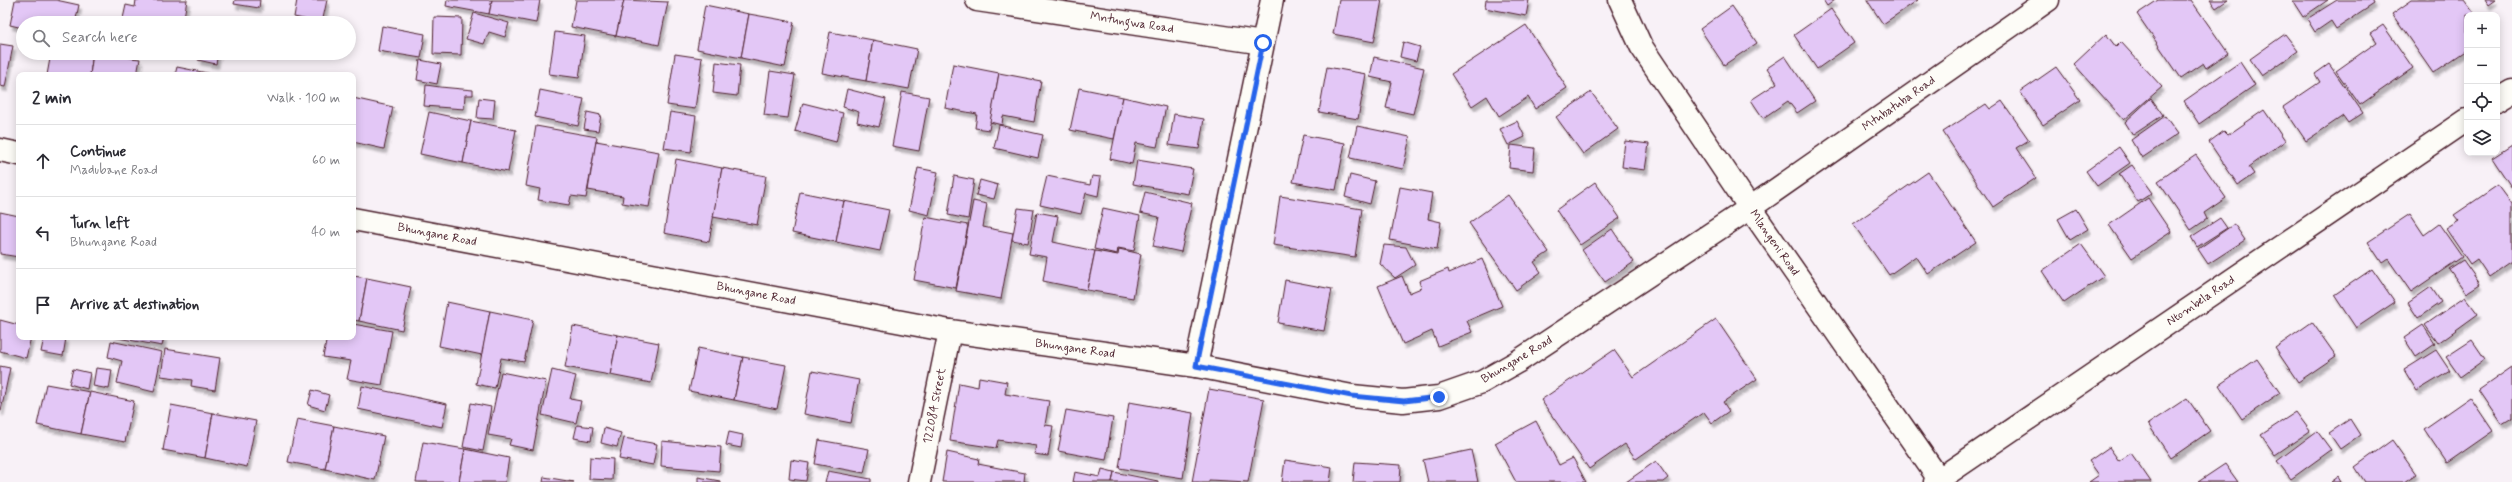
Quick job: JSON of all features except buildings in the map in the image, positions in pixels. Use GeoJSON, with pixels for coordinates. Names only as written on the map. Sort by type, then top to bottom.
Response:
{"type":"FeatureCollection","features":[{"type":"Feature","properties":{"kind":"street","name":"Mntungwa Road"},"geometry":{"type":"LineString","coordinates":[[977,0],[1263,43]]}},
{"type":"Feature","properties":{"kind":"street"},"geometry":{"type":"LineString","coordinates":[[1196,366],[1272,0]]}},
{"type":"Feature","properties":{"kind":"street","name":"Mlangeni Road"},"geometry":{"type":"LineString","coordinates":[[1620,0],[1641,46],[1750,208],[1938,481]]}},
{"type":"Feature","properties":{"kind":"street","name":"Mtubatuba Road"},"geometry":{"type":"LineString","coordinates":[[1750,208],[2048,0]]}},
{"type":"Feature","properties":{"kind":"street"},"geometry":{"type":"LineString","coordinates":[[2500,98],[2512,91]]}},
{"type":"Feature","properties":{"kind":"street","name":"Ntombela Road"},"geometry":{"type":"LineString","coordinates":[[1938,481],[2464,122]]}},
{"type":"Feature","properties":{"kind":"street"},"geometry":{"type":"LineString","coordinates":[[0,150],[16,153]]}},
{"type":"Feature","properties":{"kind":"street","name":"Bhungane Road"},"geometry":{"type":"LineString","coordinates":[[356,220],[950,331],[1196,366],[1352,396],[1404,401],[1439,397],[1482,382],[1517,362],[1750,208]]}},
{"type":"Feature","properties":{"kind":"street","name":"122084 Street"},"geometry":{"type":"LineString","coordinates":[[919,482],[950,331]]}},
{"type":"Feature","properties":{"kind":"route"},"geometry":{"type":"LineString","coordinates":[[1263,43],[1196,366],[1352,396],[1404,401],[1439,397]]}}]}
